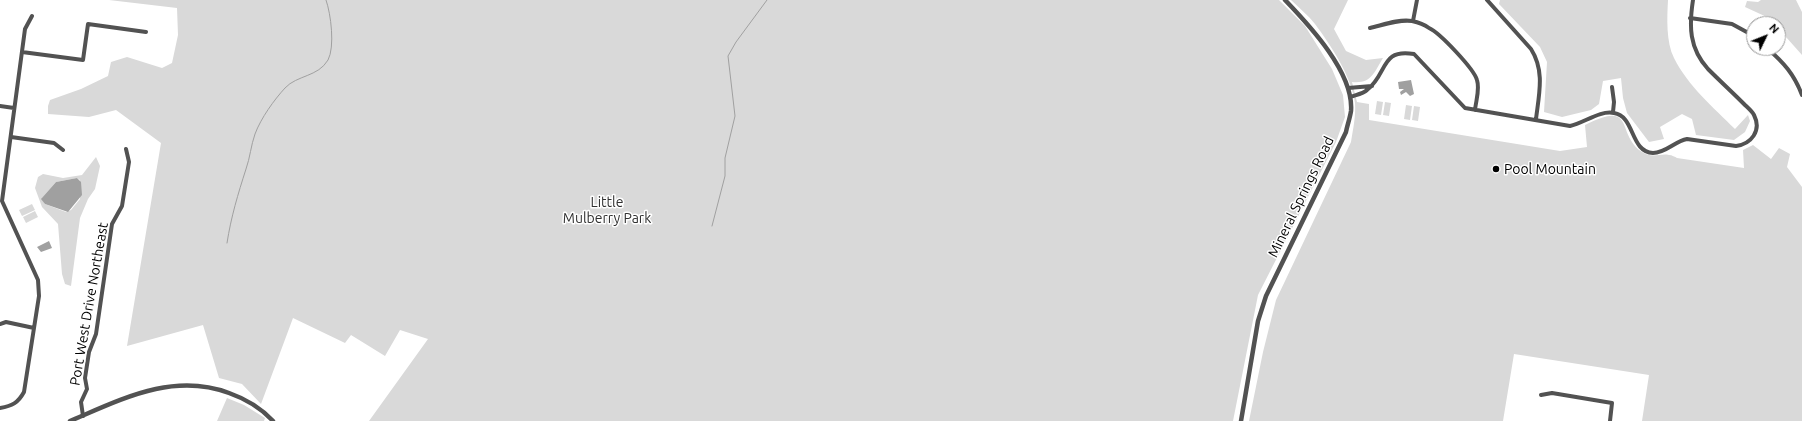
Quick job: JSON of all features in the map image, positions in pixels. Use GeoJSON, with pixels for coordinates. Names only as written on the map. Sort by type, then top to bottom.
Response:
{"type":"FeatureCollection","features":[{"type":"Feature","properties":{"kind":"street","name":"Mineral Springs Road"},"geometry":{"type":"LineString","coordinates":[[1240,421],[1258,321],[1266,296],[1346,132],[1351,112],[1348,88],[1327,49],[1306,21],[1285,0]]}},
{"type":"Feature","properties":{"kind":"street"},"geometry":{"type":"LineString","coordinates":[[1413,21],[1417,0]]}},
{"type":"Feature","properties":{"kind":"street"},"geometry":{"type":"LineString","coordinates":[[1487,0],[1536,56],[1540,69],[1541,82],[1536,119]]}},
{"type":"Feature","properties":{"kind":"street"},"geometry":{"type":"LineString","coordinates":[[1350,97],[1365,92],[1372,86],[1388,59],[1395,54],[1403,52],[1414,54],[1465,108],[1570,126],[1579,124],[1601,114],[1613,112],[1619,114],[1624,119],[1637,143],[1642,149],[1652,153],[1662,152],[1680,140],[1687,139],[1736,146],[1743,145],[1751,140],[1756,129],[1754,114],[1701,61],[1694,49],[1690,18],[1693,0]]}},
{"type":"Feature","properties":{"kind":"street"},"geometry":{"type":"LineString","coordinates":[[0,408],[11,406],[20,400],[24,392],[39,296],[38,280],[2,201],[25,29],[32,16]]}},
{"type":"Feature","properties":{"kind":"street"},"geometry":{"type":"LineString","coordinates":[[1690,18],[1732,24],[1746,32]]}},
{"type":"Feature","properties":{"kind":"street"},"geometry":{"type":"LineString","coordinates":[[1370,28],[1396,22],[1413,21],[1430,28],[1439,35],[1472,70],[1476,78],[1478,86],[1475,110]]}},
{"type":"Feature","properties":{"kind":"street"},"geometry":{"type":"LineString","coordinates":[[22,52],[84,60],[88,24],[146,32]]}},
{"type":"Feature","properties":{"kind":"street"},"geometry":{"type":"LineString","coordinates":[[1774,56],[1794,77],[1802,95]]}},
{"type":"Feature","properties":{"kind":"street"},"geometry":{"type":"LineString","coordinates":[[1348,88],[1372,86]]}},
{"type":"Feature","properties":{"kind":"street"},"geometry":{"type":"LineString","coordinates":[[1612,87],[1614,102],[1613,112]]}},
{"type":"Feature","properties":{"kind":"street"},"geometry":{"type":"LineString","coordinates":[[0,106],[14,108]]}},
{"type":"Feature","properties":{"kind":"street"},"geometry":{"type":"LineString","coordinates":[[11,137],[54,143],[63,150]]}},
{"type":"Feature","properties":{"kind":"street","name":"Port West Drive Northeast"},"geometry":{"type":"LineString","coordinates":[[83,416],[81,402],[87,389],[85,378],[89,352],[96,334],[112,224],[122,206],[129,162],[126,149]]}},
{"type":"Feature","properties":{"kind":"street"},"geometry":{"type":"LineString","coordinates":[[0,324],[6,322],[34,328]]}},
{"type":"Feature","properties":{"kind":"street"},"geometry":{"type":"LineString","coordinates":[[70,421],[144,392],[162,387],[187,384],[205,386],[239,396],[255,406],[273,421]]}},
{"type":"Feature","properties":{"kind":"street"},"geometry":{"type":"LineString","coordinates":[[1541,395],[1552,393],[1612,403],[1610,421]]}},
{"type":"Feature","properties":{"kind":"green space","name":"Little Mulberry Park"},"geometry":{"type":"Polygon","coordinates":[[[109,0],[1279,0],[1305,26],[1332,69],[1343,95],[1345,117],[1336,142],[1258,295],[1233,421],[369,421],[428,339],[400,330],[385,356],[351,335],[345,343],[293,318],[261,404],[242,384],[219,378],[203,325],[127,346],[161,143],[116,110],[89,117],[48,114],[48,106],[50,100],[81,89],[108,76],[111,62],[127,57],[162,68],[172,63],[178,35],[177,8],[109,0]]]}},
{"type":"Feature","properties":{"kind":"green space"},"geometry":{"type":"Polygon","coordinates":[[[1291,0],[1348,0],[1334,29],[1346,51],[1366,60],[1383,58],[1374,73],[1368,79],[1364,81],[1352,82],[1357,102],[1369,104],[1369,120],[1560,151],[1587,147],[1585,125],[1601,118],[1612,116],[1619,118],[1623,122],[1634,145],[1642,152],[1650,155],[1670,155],[1677,158],[1744,168],[1743,150],[1753,145],[1771,159],[1779,148],[1790,154],[1787,167],[1802,187],[1802,421],[1642,421],[1649,375],[1514,354],[1503,421],[1249,421],[1263,352],[1276,300],[1351,142],[1355,118],[1353,93],[1350,82],[1340,61],[1315,24],[1291,0]]]}},
{"type":"Feature","properties":{"kind":"green space"},"geometry":{"type":"Polygon","coordinates":[[[1500,0],[1668,0],[1668,37],[1671,52],[1674,58],[1686,78],[1735,129],[1748,115],[1750,121],[1745,132],[1734,140],[1696,135],[1692,119],[1682,114],[1660,127],[1664,139],[1649,142],[1627,113],[1623,98],[1621,78],[1603,81],[1599,104],[1591,110],[1562,117],[1544,112],[1547,62],[1540,47],[1499,4],[1500,0]]]}},
{"type":"Feature","properties":{"kind":"green space"},"geometry":{"type":"Polygon","coordinates":[[[1761,0],[1796,0],[1802,12],[1802,55],[1786,37],[1786,16],[1765,16],[1745,7],[1747,1],[1758,2],[1761,0]]]}},
{"type":"Feature","properties":{"kind":"green space"},"geometry":{"type":"Polygon","coordinates":[[[1377,101],[1383,102],[1381,115],[1375,114],[1377,101]]]}},
{"type":"Feature","properties":{"kind":"green space"},"geometry":{"type":"Polygon","coordinates":[[[1385,102],[1391,103],[1389,116],[1383,115],[1385,102]]]}},
{"type":"Feature","properties":{"kind":"green space"},"geometry":{"type":"Polygon","coordinates":[[[1406,105],[1412,106],[1410,120],[1404,119],[1406,105]]]}},
{"type":"Feature","properties":{"kind":"green space"},"geometry":{"type":"Polygon","coordinates":[[[1414,106],[1420,107],[1418,121],[1412,120],[1414,106]]]}},
{"type":"Feature","properties":{"kind":"green space"},"geometry":{"type":"Polygon","coordinates":[[[96,157],[100,166],[95,189],[88,199],[80,218],[71,286],[65,284],[62,274],[58,224],[42,207],[35,188],[38,177],[43,174],[63,178],[82,175],[96,157]],[[77,178],[56,182],[42,198],[45,204],[66,212],[71,210],[80,199],[80,180],[77,178]]]}},
{"type":"Feature","properties":{"kind":"green space"},"geometry":{"type":"Polygon","coordinates":[[[32,204],[35,210],[22,216],[19,210],[32,204]]]}},
{"type":"Feature","properties":{"kind":"green space"},"geometry":{"type":"Polygon","coordinates":[[[35,211],[38,217],[26,223],[23,217],[35,211]]]}},
{"type":"Feature","properties":{"kind":"green space"},"geometry":{"type":"Polygon","coordinates":[[[227,398],[244,405],[265,418],[264,421],[217,421],[227,398]]]}},
{"type":"Feature","properties":{"kind":"shaded area"},"geometry":{"type":"Polygon","coordinates":[[[1411,80],[1414,94],[1410,96],[1406,92],[1401,95],[1400,92],[1404,89],[1399,89],[1398,82],[1411,80]]]}},
{"type":"Feature","properties":{"kind":"shaded area"},"geometry":{"type":"Polygon","coordinates":[[[77,178],[81,182],[82,195],[68,212],[45,204],[41,199],[56,182],[77,178]]]}},
{"type":"Feature","properties":{"kind":"shaded area"},"geometry":{"type":"Polygon","coordinates":[[[49,241],[52,248],[41,252],[37,247],[49,241]]]}},
{"type":"Feature","properties":{"kind":"waterway"},"geometry":{"type":"LineString","coordinates":[[227,243],[254,138],[264,116],[285,88],[295,81],[319,70],[328,60],[331,47],[332,30],[326,0]]}},
{"type":"Feature","properties":{"kind":"waterway"},"geometry":{"type":"LineString","coordinates":[[712,226],[725,176],[725,158],[735,116],[728,56],[736,42],[767,0]]}},
{"type":"Feature","properties":{"kind":"place","name":"Pool Mountain"},"geometry":{"type":"Point","coordinates":[1496,169]}}]}
